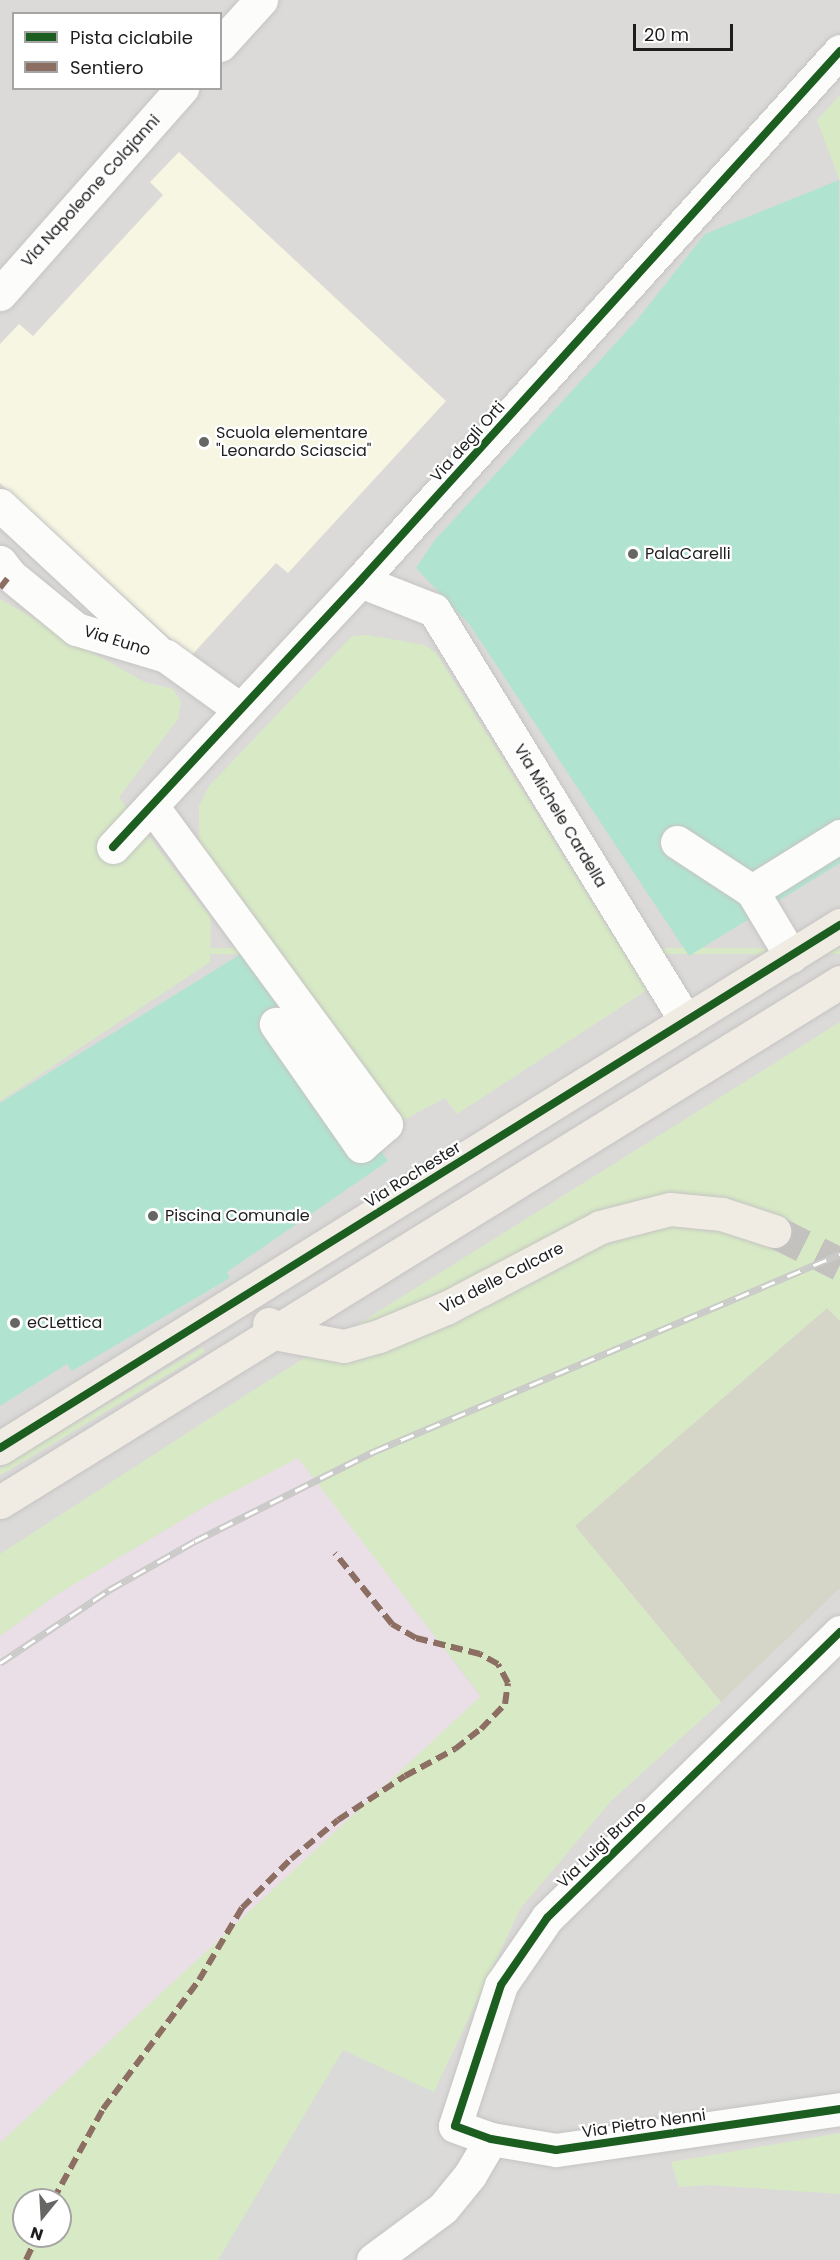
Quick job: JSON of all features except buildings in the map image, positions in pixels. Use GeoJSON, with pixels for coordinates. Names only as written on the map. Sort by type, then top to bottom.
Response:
{"type":"FeatureCollection","features":[{"type":"Feature","properties":{"kind":"main road","name":"Via Rochester"},"geometry":{"type":"LineString","coordinates":[[0,1448],[840,925]]}},
{"type":"Feature","properties":{"kind":"main road"},"geometry":{"type":"LineString","coordinates":[[0,1502],[840,982]]}},
{"type":"Feature","properties":{"kind":"main road","name":"Via delle Calcare"},"geometry":{"type":"LineString","coordinates":[[274,1333],[344,1346],[379,1336],[446,1308],[600,1227],[670,1209],[722,1214],[774,1231]]}},
{"type":"Feature","properties":{"kind":"main road"},"geometry":{"type":"LineString","coordinates":[[249,1293],[274,1333]]}},
{"type":"Feature","properties":{"kind":"street"},"geometry":{"type":"LineString","coordinates":[[222,43],[261,0]]}},
{"type":"Feature","properties":{"kind":"street","name":"Via degli Orti"},"geometry":{"type":"LineString","coordinates":[[113,847],[360,581],[840,51]]}},
{"type":"Feature","properties":{"kind":"street","name":"Via Napoleone Colajanni"},"geometry":{"type":"LineString","coordinates":[[0,294],[180,90]]}},
{"type":"Feature","properties":{"kind":"street"},"geometry":{"type":"LineString","coordinates":[[0,505],[161,654]]}},
{"type":"Feature","properties":{"kind":"street","name":"Via Euno"},"geometry":{"type":"LineString","coordinates":[[0,562],[10,575],[76,629],[161,654],[241,710]]}},
{"type":"Feature","properties":{"kind":"street","name":"Via Michele Cardella"},"geometry":{"type":"LineString","coordinates":[[360,581],[434,610],[686,1021]]}},
{"type":"Feature","properties":{"kind":"street"},"geometry":{"type":"LineString","coordinates":[[152,806],[386,1124],[361,1146],[276,1024]]}},
{"type":"Feature","properties":{"kind":"street"},"geometry":{"type":"LineString","coordinates":[[752,891],[840,836]]}},
{"type":"Feature","properties":{"kind":"street"},"geometry":{"type":"LineString","coordinates":[[677,842],[752,891],[791,956]]}},
{"type":"Feature","properties":{"kind":"street","name":"Via Luigi Bruno"},"geometry":{"type":"LineString","coordinates":[[455,2126],[501,1985],[547,1918],[840,1632]]}},
{"type":"Feature","properties":{"kind":"street","name":"Via Pietro Nenni"},"geometry":{"type":"LineString","coordinates":[[455,2126],[491,2139],[556,2150],[840,2109]]}},
{"type":"Feature","properties":{"kind":"street"},"geometry":{"type":"LineString","coordinates":[[373,2260],[443,2208],[470,2175],[491,2139]]}},
{"type":"Feature","properties":{"kind":"shaded area"},"geometry":{"type":"Polygon","coordinates":[[[0,0],[840,0],[840,2260],[0,2260],[0,0]]]}},
{"type":"Feature","properties":{"kind":"shaded area","name":"Scuola elementare \"Leonardo Sciascia\""},"geometry":{"type":"Polygon","coordinates":[[[179,152],[446,401],[288,573],[276,563],[190,657],[0,483],[0,344],[19,324],[33,336],[163,195],[150,182],[179,152]]]}},
{"type":"Feature","properties":{"kind":"shaded area"},"geometry":{"type":"Polygon","coordinates":[[[827,1308],[840,1321],[840,1588],[721,1702],[575,1526],[827,1308]]]}},
{"type":"Feature","properties":{"kind":"shaded area"},"geometry":{"type":"Polygon","coordinates":[[[298,1457],[481,1697],[0,2143],[0,1636],[56,1595],[204,1507],[298,1457]]]}},
{"type":"Feature","properties":{"kind":"shaded area"},"geometry":{"type":"Polygon","coordinates":[[[343,2050],[434,2092],[429,2165],[403,2216],[341,2260],[218,2260],[343,2050]]]}},
{"type":"Feature","properties":{"kind":"green space"},"geometry":{"type":"Polygon","coordinates":[[[840,95],[840,181],[817,120],[840,95]]]}},
{"type":"Feature","properties":{"kind":"green space","name":"PalaCarelli"},"geometry":{"type":"Polygon","coordinates":[[[839,180],[840,863],[689,956],[469,624],[416,568],[434,541],[636,321],[705,234],[839,180]]]}},
{"type":"Feature","properties":{"kind":"green space"},"geometry":{"type":"Polygon","coordinates":[[[0,599],[144,682],[173,689],[181,702],[178,719],[119,797],[211,918],[210,962],[0,1101],[0,599]]]}},
{"type":"Feature","properties":{"kind":"green space"},"geometry":{"type":"Polygon","coordinates":[[[367,635],[425,645],[437,654],[647,990],[457,1114],[445,1098],[396,1124],[211,865],[199,841],[199,806],[209,786],[352,636],[367,635]]]}},
{"type":"Feature","properties":{"kind":"green space"},"geometry":{"type":"Polygon","coordinates":[[[161,948],[840,948],[840,954],[161,954],[161,948]]]}},
{"type":"Feature","properties":{"kind":"green space","name":"Piscina Comunale"},"geometry":{"type":"Polygon","coordinates":[[[244,952],[388,1161],[227,1272],[230,1278],[72,1371],[67,1364],[0,1406],[0,1103],[244,952]]]}},
{"type":"Feature","properties":{"kind":"green space"},"geometry":{"type":"Polygon","coordinates":[[[840,1022],[840,1321],[827,1308],[575,1526],[721,1702],[612,1800],[520,1909],[434,2092],[343,2050],[218,2260],[0,2260],[0,2143],[481,1696],[298,1458],[204,1507],[56,1595],[0,1636],[0,1554],[263,1384],[840,1022]]]}},
{"type":"Feature","properties":{"kind":"green space"},"geometry":{"type":"Polygon","coordinates":[[[202,1347],[205,1352],[1,1475],[0,1468],[202,1347]]]}},
{"type":"Feature","properties":{"kind":"green space"},"geometry":{"type":"Polygon","coordinates":[[[840,2133],[840,2194],[708,2185],[679,2187],[671,2162],[840,2133]]]}},
{"type":"Feature","properties":{"kind":"tunnel"},"geometry":{"type":"LineString","coordinates":[[774,1231],[840,1264]]}},
{"type":"Feature","properties":{"kind":"railway"},"geometry":{"type":"LineString","coordinates":[[0,1663],[109,1590],[195,1541],[375,1451],[840,1254]]}},
{"type":"Feature","properties":{"kind":"marked path"},"geometry":{"type":"LineString","coordinates":[[0,588],[10,575]]}},
{"type":"Feature","properties":{"kind":"marked path"},"geometry":{"type":"LineString","coordinates":[[60,2188],[103,2109],[199,1980],[242,1908],[291,1859],[338,1820],[405,1776],[455,1749],[481,1729],[505,1704],[508,1683],[498,1664],[480,1654],[416,1638],[392,1624],[335,1553]]}},
{"type":"Feature","properties":{"kind":"marked path"},"geometry":{"type":"LineString","coordinates":[[26,2260],[32,2248]]}},
{"type":"Feature","properties":{"kind":"cycle path"},"geometry":{"type":"LineString","coordinates":[[113,847],[360,581],[840,51]]}},
{"type":"Feature","properties":{"kind":"cycle path"},"geometry":{"type":"LineString","coordinates":[[0,1448],[840,925]]}},
{"type":"Feature","properties":{"kind":"cycle path"},"geometry":{"type":"LineString","coordinates":[[840,1632],[547,1918],[501,1985],[455,2126],[491,2139],[556,2150],[840,2109]]}},
{"type":"Feature","properties":{"kind":"place","name":"Scuola elementare \"Leonardo Sciascia\""},"geometry":{"type":"Point","coordinates":[204,442]}},
{"type":"Feature","properties":{"kind":"place","name":"PalaCarelli"},"geometry":{"type":"Point","coordinates":[633,554]}},
{"type":"Feature","properties":{"kind":"place","name":"Piscina Comunale"},"geometry":{"type":"Point","coordinates":[153,1216]}},
{"type":"Feature","properties":{"kind":"place","name":"eCLettica"},"geometry":{"type":"Point","coordinates":[15,1323]}}]}
